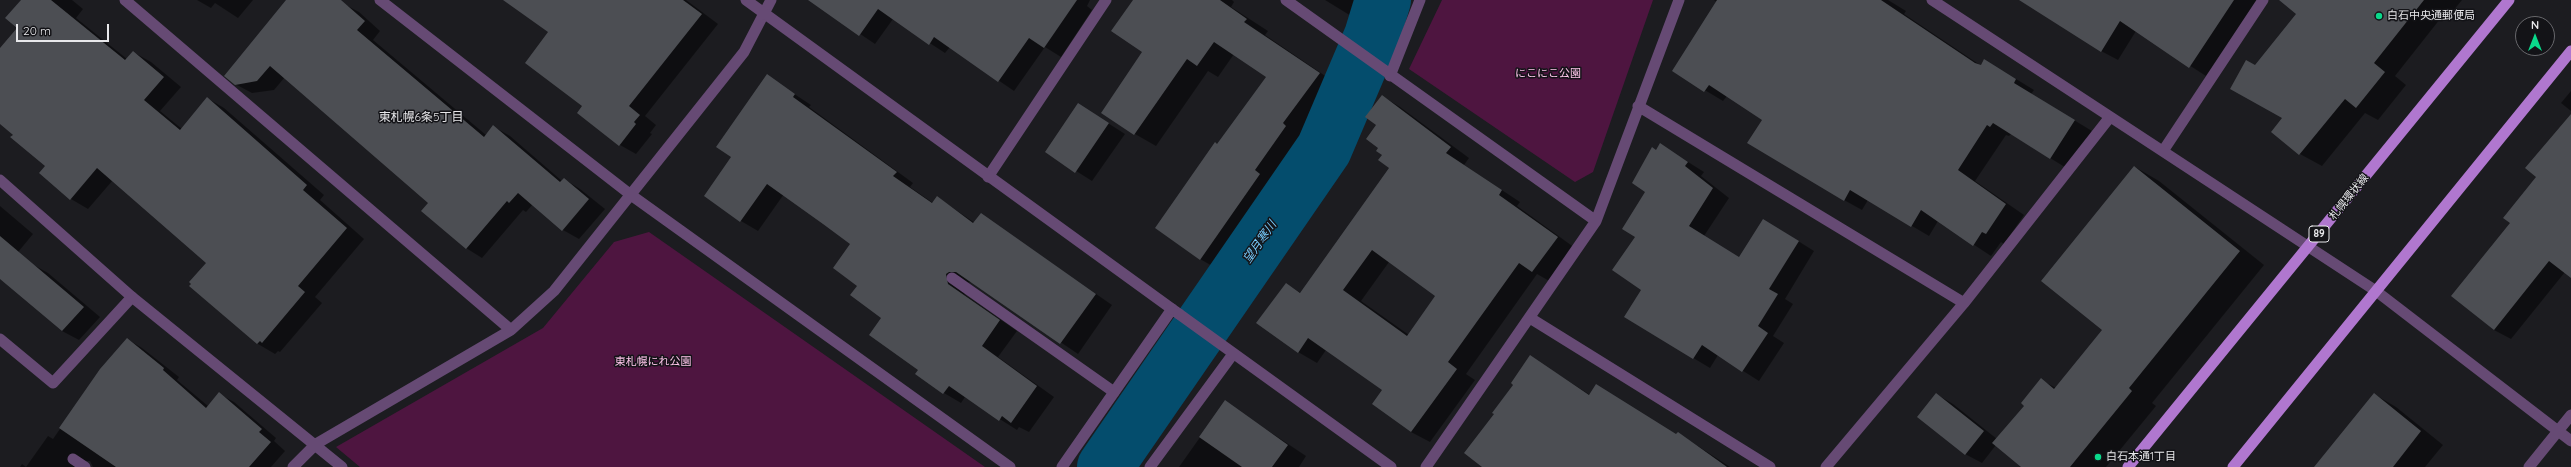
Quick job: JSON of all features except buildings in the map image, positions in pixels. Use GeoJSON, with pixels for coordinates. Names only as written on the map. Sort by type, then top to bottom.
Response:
{"type":"FeatureCollection","features":[{"type":"Feature","properties":{"kind":"main road","name":"札幌環状線"},"geometry":{"type":"LineString","coordinates":[[2128,467],[2509,0]]}},
{"type":"Feature","properties":{"kind":"main road"},"geometry":{"type":"LineString","coordinates":[[2233,467],[2571,51]]}},
{"type":"Feature","properties":{"kind":"street"},"geometry":{"type":"LineString","coordinates":[[125,0],[511,330]]}},
{"type":"Feature","properties":{"kind":"street"},"geometry":{"type":"LineString","coordinates":[[380,0],[631,195],[1010,467]]}},
{"type":"Feature","properties":{"kind":"street"},"geometry":{"type":"LineString","coordinates":[[746,0],[763,14],[1175,311],[1210,338],[1391,467]]}},
{"type":"Feature","properties":{"kind":"street"},"geometry":{"type":"LineString","coordinates":[[293,467],[316,444],[511,330],[554,291],[744,52],[763,14],[772,0]]}},
{"type":"Feature","properties":{"kind":"street"},"geometry":{"type":"LineString","coordinates":[[988,177],[1106,0]]}},
{"type":"Feature","properties":{"kind":"street"},"geometry":{"type":"LineString","coordinates":[[1286,0],[1376,64],[1390,76],[1596,221]]}},
{"type":"Feature","properties":{"kind":"street"},"geometry":{"type":"LineString","coordinates":[[1390,76],[1420,0]]}},
{"type":"Feature","properties":{"kind":"street"},"geometry":{"type":"LineString","coordinates":[[1426,467],[1596,221],[1679,0]]}},
{"type":"Feature","properties":{"kind":"street"},"geometry":{"type":"LineString","coordinates":[[1932,0],[2110,117],[2310,245],[2376,291],[2571,441]]}},
{"type":"Feature","properties":{"kind":"street"},"geometry":{"type":"LineString","coordinates":[[2163,151],[2263,0]]}},
{"type":"Feature","properties":{"kind":"street"},"geometry":{"type":"LineString","coordinates":[[1638,106],[1964,303]]}},
{"type":"Feature","properties":{"kind":"street"},"geometry":{"type":"LineString","coordinates":[[1826,467],[1964,303],[2110,117]]}},
{"type":"Feature","properties":{"kind":"street"},"geometry":{"type":"LineString","coordinates":[[0,180],[132,297],[316,444],[342,467]]}},
{"type":"Feature","properties":{"kind":"street"},"geometry":{"type":"LineString","coordinates":[[952,278],[1114,392]]}},
{"type":"Feature","properties":{"kind":"street"},"geometry":{"type":"LineString","coordinates":[[0,338],[53,384],[132,297]]}},
{"type":"Feature","properties":{"kind":"street"},"geometry":{"type":"LineString","coordinates":[[1062,467],[1114,392],[1175,311]]}},
{"type":"Feature","properties":{"kind":"street"},"geometry":{"type":"LineString","coordinates":[[1530,318],[1770,467]]}},
{"type":"Feature","properties":{"kind":"street"},"geometry":{"type":"LineString","coordinates":[[1150,467],[1233,354]]}},
{"type":"Feature","properties":{"kind":"street"},"geometry":{"type":"LineString","coordinates":[[2529,467],[2571,415]]}},
{"type":"Feature","properties":{"kind":"street"},"geometry":{"type":"LineString","coordinates":[[73,459],[84,467]]}},
{"type":"Feature","properties":{"kind":"green space","name":"にこにこ公園"},"geometry":{"type":"Polygon","coordinates":[[[1442,0],[1653,0],[1593,172],[1575,182],[1409,69],[1442,0]]]}},
{"type":"Feature","properties":{"kind":"green space","name":"東札幌にれ公園"},"geometry":{"type":"Polygon","coordinates":[[[649,232],[985,467],[360,467],[336,447],[543,328],[614,242],[649,232]]]}},
{"type":"Feature","properties":{"kind":"waterway","name":"望月寒川"},"geometry":{"type":"LineString","coordinates":[[1105,467],[1324,149],[1372,36],[1383,0]]}},
{"type":"Feature","properties":{"kind":"place","name":"白石中央通郵便局"},"geometry":{"type":"Point","coordinates":[2379,16]}},
{"type":"Feature","properties":{"kind":"place","name":"白石本通1丁目"},"geometry":{"type":"Point","coordinates":[2098,457]}},
{"type":"Feature","properties":{"kind":"district","name":"東札幌6条5丁目"},"geometry":{"type":"Point","coordinates":[421,117]}}]}
